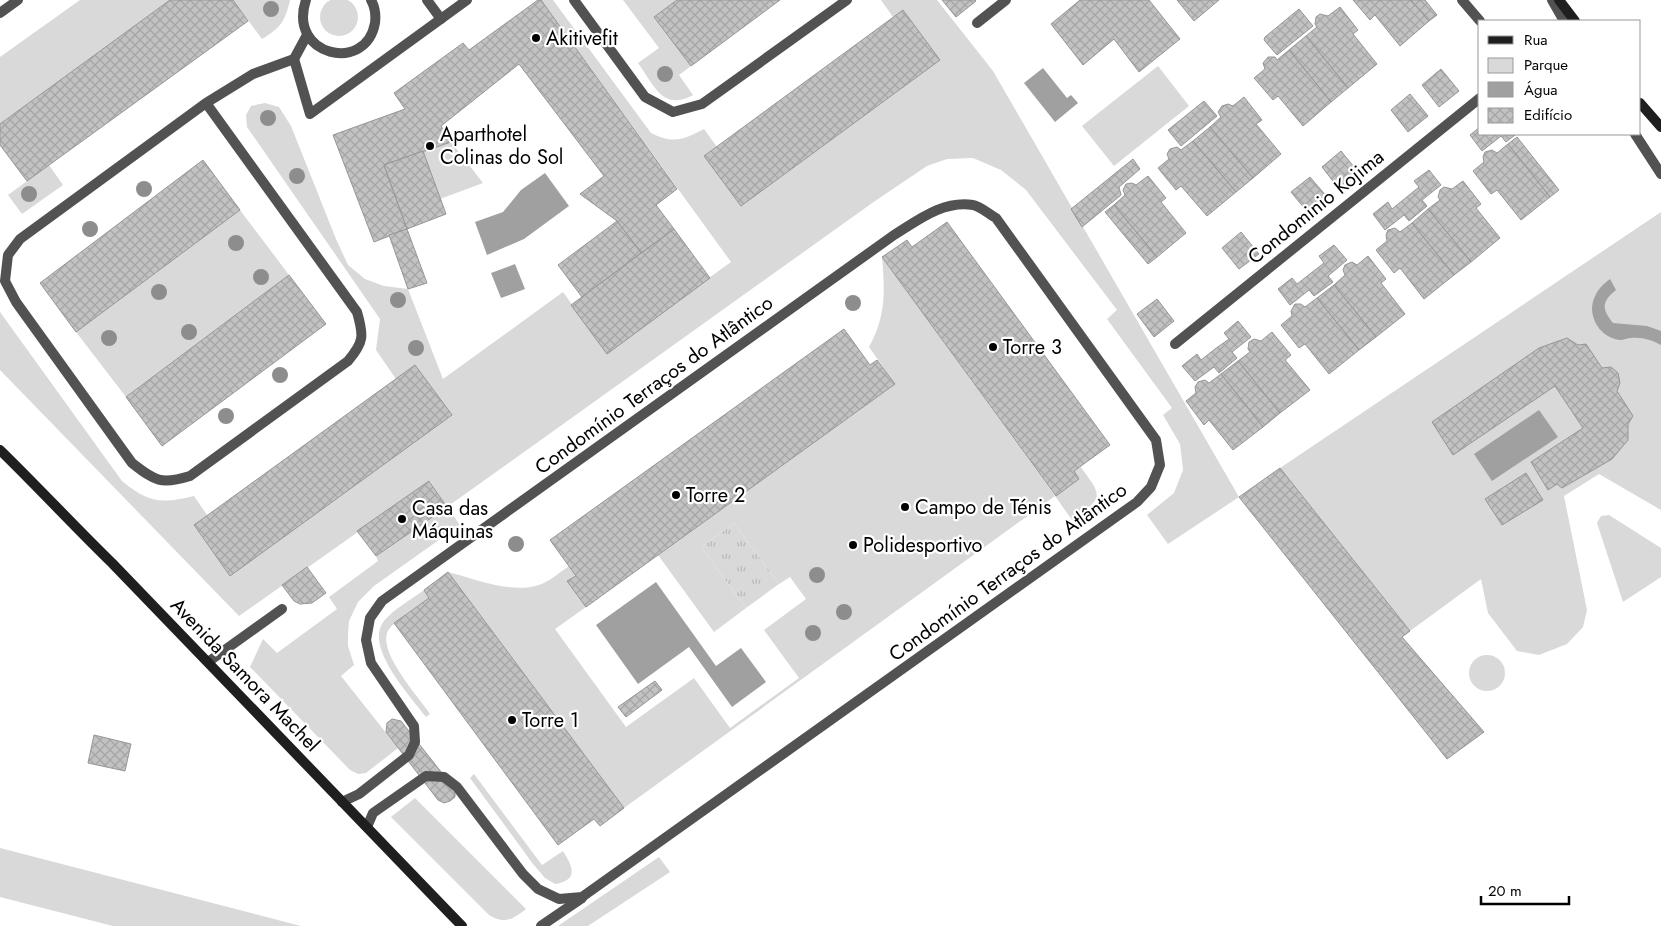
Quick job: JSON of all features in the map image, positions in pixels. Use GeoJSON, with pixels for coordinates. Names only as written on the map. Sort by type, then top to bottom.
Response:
{"type":"FeatureCollection","features":[{"type":"Feature","properties":{"kind":"main road"},"geometry":{"type":"LineString","coordinates":[[1559,0],[1574,20]]}},
{"type":"Feature","properties":{"kind":"main road"},"geometry":{"type":"LineString","coordinates":[[1641,103],[1661,127]]}},
{"type":"Feature","properties":{"kind":"main road","name":"Avenida Samora Machel"},"geometry":{"type":"LineString","coordinates":[[0,450],[294,750],[462,926]]}},
{"type":"Feature","properties":{"kind":"street"},"geometry":{"type":"LineString","coordinates":[[0,13],[18,0]]}},
{"type":"Feature","properties":{"kind":"street"},"geometry":{"type":"LineString","coordinates":[[306,0],[303,18],[307,35],[325,51],[337,53],[349,52],[360,47],[368,39],[374,28],[376,16],[371,0]]}},
{"type":"Feature","properties":{"kind":"street"},"geometry":{"type":"LineString","coordinates":[[427,0],[441,19]]}},
{"type":"Feature","properties":{"kind":"street"},"geometry":{"type":"LineString","coordinates":[[294,59],[310,114],[467,0]]}},
{"type":"Feature","properties":{"kind":"street"},"geometry":{"type":"LineString","coordinates":[[574,0],[645,97],[673,112],[702,104],[847,0]]}},
{"type":"Feature","properties":{"kind":"street"},"geometry":{"type":"LineString","coordinates":[[977,23],[1006,0]]}},
{"type":"Feature","properties":{"kind":"street"},"geometry":{"type":"LineString","coordinates":[[1462,0],[1479,20]]}},
{"type":"Feature","properties":{"kind":"street"},"geometry":{"type":"LineString","coordinates":[[1552,0],[1563,20]]}},
{"type":"Feature","properties":{"kind":"street"},"geometry":{"type":"LineString","coordinates":[[206,103],[357,312],[362,330],[360,347],[348,361],[190,476],[172,482],[152,479],[132,463],[16,302],[5,281],[8,256],[20,239],[206,103],[253,74],[294,59],[307,35]]}},
{"type":"Feature","properties":{"kind":"street","name":"Condominio Kojima"},"geometry":{"type":"LineString","coordinates":[[1175,344],[1478,100]]}},
{"type":"Feature","properties":{"kind":"street"},"geometry":{"type":"LineString","coordinates":[[1636,135],[1661,174]]}},
{"type":"Feature","properties":{"kind":"street","name":"Condomínio Terraços do Atlântico"},"geometry":{"type":"LineString","coordinates":[[342,802],[359,794],[409,755],[415,742],[414,726],[371,663],[366,640],[370,618],[382,602],[894,235],[927,215],[952,204],[974,205],[996,218],[1156,440],[1160,465],[1152,487],[1137,502],[541,926]]}},
{"type":"Feature","properties":{"kind":"street"},"geometry":{"type":"LineString","coordinates":[[208,662],[282,609]]}},
{"type":"Feature","properties":{"kind":"street"},"geometry":{"type":"LineString","coordinates":[[367,827],[374,813],[426,776],[444,777],[457,787],[523,874],[538,889],[559,899],[582,897]]}},
{"type":"Feature","properties":{"kind":"green space"},"geometry":{"type":"Polygon","coordinates":[[[80,0],[170,0],[0,124],[0,57],[80,0]]]}},
{"type":"Feature","properties":{"kind":"green space"},"geometry":{"type":"Polygon","coordinates":[[[233,0],[290,0],[281,24],[262,39],[233,0]]]}},
{"type":"Feature","properties":{"kind":"green space"},"geometry":{"type":"Polygon","coordinates":[[[332,0],[346,0],[356,10],[358,17],[356,24],[346,34],[339,36],[332,34],[322,24],[320,17],[322,10],[332,0]]]}},
{"type":"Feature","properties":{"kind":"green space"},"geometry":{"type":"Polygon","coordinates":[[[541,0],[553,0],[651,133],[666,139],[678,139],[690,136],[704,129],[717,147],[704,156],[741,206],[940,60],[903,10],[893,17],[881,0],[937,0],[993,71],[1239,497],[1168,544],[1147,515],[1174,493],[1183,470],[1180,444],[1163,415],[1172,408],[1107,319],[1117,310],[1026,190],[1001,170],[973,158],[947,159],[927,166],[875,201],[447,507],[430,481],[239,616],[0,370],[0,312],[122,481],[140,494],[155,500],[163,501],[194,496],[207,515],[194,526],[230,576],[451,415],[415,365],[396,379],[376,350],[380,319],[247,127],[246,115],[251,106],[265,103],[279,107],[291,126],[348,265],[365,279],[384,286],[408,289],[443,379],[563,292],[606,352],[731,262],[541,0]]]}},
{"type":"Feature","properties":{"kind":"green space"},"geometry":{"type":"Polygon","coordinates":[[[623,0],[677,0],[654,17],[691,66],[679,75],[693,95],[674,100],[660,94],[638,63],[659,48],[623,0]]]}},
{"type":"Feature","properties":{"kind":"green space"},"geometry":{"type":"Polygon","coordinates":[[[1158,66],[1189,106],[1114,166],[1082,126],[1158,66]]]}},
{"type":"Feature","properties":{"kind":"green space"},"geometry":{"type":"Polygon","coordinates":[[[451,142],[483,183],[440,199],[423,151],[451,142]]]}},
{"type":"Feature","properties":{"kind":"green space"},"geometry":{"type":"Polygon","coordinates":[[[49,165],[63,185],[22,214],[8,195],[49,165]]]}},
{"type":"Feature","properties":{"kind":"green space"},"geometry":{"type":"Polygon","coordinates":[[[240,210],[289,275],[126,397],[76,332],[240,210]]]}},
{"type":"Feature","properties":{"kind":"green space"},"geometry":{"type":"Polygon","coordinates":[[[1661,212],[1661,510],[1599,474],[1564,496],[1587,610],[1583,627],[1567,644],[1539,655],[1517,651],[1488,613],[1481,579],[1410,631],[1280,468],[1661,212]]]}},
{"type":"Feature","properties":{"kind":"green space"},"geometry":{"type":"Polygon","coordinates":[[[882,257],[1055,496],[624,808],[448,572],[505,587],[516,588],[547,582],[569,566],[576,576],[568,582],[586,607],[555,629],[626,727],[694,678],[730,728],[799,678],[764,630],[806,599],[790,577],[779,584],[734,523],[701,547],[746,608],[714,632],[658,555],[895,384],[869,347],[879,325],[883,304],[882,257]]]}},
{"type":"Feature","properties":{"kind":"green space"},"geometry":{"type":"Polygon","coordinates":[[[1080,466],[1093,484],[1097,496],[1090,506],[1072,520],[1055,496],[1079,479],[1074,471],[1080,466]]]}},
{"type":"Feature","properties":{"kind":"green space"},"geometry":{"type":"Polygon","coordinates":[[[447,507],[460,525],[374,586],[358,602],[349,621],[348,646],[354,665],[341,676],[398,748],[366,773],[358,774],[350,770],[250,667],[263,639],[277,653],[337,609],[329,597],[378,561],[376,556],[447,507]]]}},
{"type":"Feature","properties":{"kind":"green space"},"geometry":{"type":"Polygon","coordinates":[[[1609,515],[1661,548],[1661,577],[1623,602],[1597,523],[1601,516],[1609,515]]]}},
{"type":"Feature","properties":{"kind":"green space"},"geometry":{"type":"Polygon","coordinates":[[[734,523],[779,584],[746,608],[701,547],[734,523]]]}},
{"type":"Feature","properties":{"kind":"green space"},"geometry":{"type":"Polygon","coordinates":[[[424,590],[429,598],[394,624],[387,633],[386,642],[394,664],[430,714],[426,717],[385,660],[380,647],[379,635],[385,619],[424,590]]]}},
{"type":"Feature","properties":{"kind":"green space"},"geometry":{"type":"Polygon","coordinates":[[[1487,655],[1500,660],[1505,673],[1500,686],[1487,691],[1474,686],[1469,673],[1474,660],[1487,655]]]}},
{"type":"Feature","properties":{"kind":"green space"},"geometry":{"type":"Polygon","coordinates":[[[474,774],[542,865],[563,851],[572,872],[568,879],[555,884],[545,878],[470,778],[474,774]]]}},
{"type":"Feature","properties":{"kind":"green space"},"geometry":{"type":"Polygon","coordinates":[[[415,798],[526,909],[509,920],[500,920],[489,915],[391,817],[415,798]]]}},
{"type":"Feature","properties":{"kind":"green space"},"geometry":{"type":"Polygon","coordinates":[[[0,848],[301,926],[113,926],[0,897],[0,848]]]}},
{"type":"Feature","properties":{"kind":"green space"},"geometry":{"type":"Polygon","coordinates":[[[659,857],[670,872],[588,926],[558,926],[659,857]]]}},
{"type":"Feature","properties":{"kind":"water"},"geometry":{"type":"Polygon","coordinates":[[[1043,68],[1067,98],[1071,95],[1078,103],[1055,122],[1024,83],[1043,68]]]}},
{"type":"Feature","properties":{"kind":"water"},"geometry":{"type":"Polygon","coordinates":[[[545,173],[569,206],[524,239],[487,255],[475,222],[503,212],[521,190],[545,173]]]}},
{"type":"Feature","properties":{"kind":"water"},"geometry":{"type":"Polygon","coordinates":[[[515,264],[525,289],[501,298],[491,273],[515,264]]]}},
{"type":"Feature","properties":{"kind":"water"},"geometry":{"type":"Polygon","coordinates":[[[1610,279],[1616,290],[1608,298],[1605,310],[1613,323],[1647,326],[1661,331],[1661,345],[1643,338],[1614,339],[1604,333],[1596,324],[1592,308],[1594,299],[1598,291],[1610,279]]]}},
{"type":"Feature","properties":{"kind":"water"},"geometry":{"type":"Polygon","coordinates":[[[1539,410],[1558,437],[1492,481],[1474,454],[1539,410]]]}},
{"type":"Feature","properties":{"kind":"water"},"geometry":{"type":"Polygon","coordinates":[[[656,582],[716,666],[741,648],[766,682],[732,707],[689,647],[638,684],[596,625],[656,582]]]}},
{"type":"Feature","properties":{"kind":"building"},"geometry":{"type":"Polygon","coordinates":[[[170,0],[233,0],[248,21],[27,181],[0,145],[0,124],[170,0]]]}},
{"type":"Feature","properties":{"kind":"building"},"geometry":{"type":"Polygon","coordinates":[[[538,0],[541,0],[677,189],[656,205],[674,229],[641,253],[617,221],[580,194],[604,176],[519,64],[441,126],[451,142],[384,165],[407,229],[374,242],[333,135],[405,109],[394,93],[463,43],[469,50],[538,0]]]}},
{"type":"Feature","properties":{"kind":"building"},"geometry":{"type":"Polygon","coordinates":[[[677,0],[780,0],[691,66],[654,17],[677,0]]]}},
{"type":"Feature","properties":{"kind":"building"},"geometry":{"type":"Polygon","coordinates":[[[942,0],[975,0],[976,1],[956,17],[942,0]]]}},
{"type":"Feature","properties":{"kind":"building"},"geometry":{"type":"Polygon","coordinates":[[[1080,0],[1149,0],[1180,39],[1139,72],[1114,39],[1083,65],[1051,24],[1080,0]]]}},
{"type":"Feature","properties":{"kind":"building"},"geometry":{"type":"Polygon","coordinates":[[[1177,0],[1219,0],[1194,21],[1177,0]]]}},
{"type":"Feature","properties":{"kind":"building"},"geometry":{"type":"Polygon","coordinates":[[[1353,0],[1411,0],[1429,21],[1400,46],[1375,15],[1370,20],[1353,0]]]}},
{"type":"Feature","properties":{"kind":"building"},"geometry":{"type":"Polygon","coordinates":[[[1411,0],[1425,0],[1437,15],[1429,21],[1411,0]]]}},
{"type":"Feature","properties":{"kind":"building"},"geometry":{"type":"Polygon","coordinates":[[[1340,7],[1358,30],[1353,34],[1377,64],[1348,88],[1306,36],[1317,27],[1315,24],[1316,17],[1320,14],[1328,16],[1340,7]]]}},
{"type":"Feature","properties":{"kind":"building"},"geometry":{"type":"Polygon","coordinates":[[[1299,9],[1313,26],[1277,55],[1264,40],[1265,37],[1299,9]]]}},
{"type":"Feature","properties":{"kind":"building"},"geometry":{"type":"Polygon","coordinates":[[[903,10],[940,60],[741,206],[704,156],[903,10]]]}},
{"type":"Feature","properties":{"kind":"building"},"geometry":{"type":"Polygon","coordinates":[[[1306,36],[1348,88],[1331,102],[1289,50],[1306,36]]]}},
{"type":"Feature","properties":{"kind":"building"},"geometry":{"type":"Polygon","coordinates":[[[1289,50],[1331,102],[1303,126],[1278,96],[1273,100],[1254,78],[1265,69],[1263,63],[1268,57],[1275,57],[1277,60],[1289,50]]]}},
{"type":"Feature","properties":{"kind":"building"},"geometry":{"type":"Polygon","coordinates":[[[1441,69],[1459,91],[1439,107],[1422,85],[1441,69]]]}},
{"type":"Feature","properties":{"kind":"building"},"geometry":{"type":"Polygon","coordinates":[[[1410,94],[1428,116],[1408,132],[1391,110],[1410,94]]]}},
{"type":"Feature","properties":{"kind":"building"},"geometry":{"type":"Polygon","coordinates":[[[1244,97],[1262,120],[1256,124],[1281,154],[1253,178],[1210,127],[1221,117],[1218,112],[1222,106],[1228,104],[1233,106],[1244,97]]]}},
{"type":"Feature","properties":{"kind":"building"},"geometry":{"type":"Polygon","coordinates":[[[1204,101],[1217,116],[1181,146],[1168,130],[1204,101]]]}},
{"type":"Feature","properties":{"kind":"building"},"geometry":{"type":"Polygon","coordinates":[[[1210,127],[1253,178],[1236,192],[1193,141],[1210,127]]]}},
{"type":"Feature","properties":{"kind":"building"},"geometry":{"type":"Polygon","coordinates":[[[1478,129],[1478,135],[1515,135],[1506,142],[1501,136],[1482,151],[1470,135],[1478,129]]]}},
{"type":"Feature","properties":{"kind":"building"},"geometry":{"type":"Polygon","coordinates":[[[1517,137],[1559,190],[1550,197],[1508,144],[1517,137]]]}},
{"type":"Feature","properties":{"kind":"building"},"geometry":{"type":"Polygon","coordinates":[[[1193,141],[1236,192],[1207,216],[1181,186],[1176,190],[1158,168],[1169,159],[1167,154],[1170,149],[1177,147],[1181,150],[1193,141]]]}},
{"type":"Feature","properties":{"kind":"building"},"geometry":{"type":"Polygon","coordinates":[[[1508,144],[1550,197],[1521,220],[1497,190],[1491,194],[1473,171],[1484,162],[1485,152],[1492,150],[1497,153],[1508,144]]]}},
{"type":"Feature","properties":{"kind":"building"},"geometry":{"type":"Polygon","coordinates":[[[423,151],[446,214],[407,229],[384,165],[423,151]]]}},
{"type":"Feature","properties":{"kind":"building"},"geometry":{"type":"Polygon","coordinates":[[[1341,151],[1359,173],[1339,189],[1322,167],[1341,151]]]}},
{"type":"Feature","properties":{"kind":"building"},"geometry":{"type":"Polygon","coordinates":[[[1133,159],[1140,169],[1119,187],[1121,195],[1082,227],[1071,209],[1133,159]]]}},
{"type":"Feature","properties":{"kind":"building"},"geometry":{"type":"Polygon","coordinates":[[[203,160],[240,210],[76,332],[40,283],[203,160]]]}},
{"type":"Feature","properties":{"kind":"building"},"geometry":{"type":"Polygon","coordinates":[[[1429,170],[1441,185],[1422,200],[1427,206],[1409,221],[1404,215],[1385,230],[1373,214],[1388,202],[1392,209],[1419,187],[1414,181],[1429,170]]]}},
{"type":"Feature","properties":{"kind":"building"},"geometry":{"type":"Polygon","coordinates":[[[1148,176],[1166,198],[1161,202],[1186,233],[1157,257],[1114,205],[1125,195],[1123,190],[1126,184],[1132,183],[1136,185],[1148,176]]]}},
{"type":"Feature","properties":{"kind":"building"},"geometry":{"type":"Polygon","coordinates":[[[1310,177],[1328,198],[1309,214],[1291,192],[1310,177]]]}},
{"type":"Feature","properties":{"kind":"building"},"geometry":{"type":"Polygon","coordinates":[[[1463,181],[1481,204],[1476,208],[1500,238],[1471,262],[1428,209],[1440,200],[1438,197],[1440,190],[1444,187],[1452,189],[1463,181]]]}},
{"type":"Feature","properties":{"kind":"building"},"geometry":{"type":"Polygon","coordinates":[[[1114,205],[1157,257],[1148,264],[1105,212],[1114,205]]]}},
{"type":"Feature","properties":{"kind":"building"},"geometry":{"type":"Polygon","coordinates":[[[1428,209],[1471,262],[1454,275],[1412,223],[1428,209]]]}},
{"type":"Feature","properties":{"kind":"building"},"geometry":{"type":"Polygon","coordinates":[[[617,221],[641,253],[582,297],[558,265],[617,221]]]}},
{"type":"Feature","properties":{"kind":"building","name":"Torre 3"},"geometry":{"type":"Polygon","coordinates":[[[947,222],[1110,445],[1074,471],[1079,479],[1056,496],[882,257],[907,240],[912,247],[947,222]]]}},
{"type":"Feature","properties":{"kind":"building"},"geometry":{"type":"Polygon","coordinates":[[[1412,223],[1454,275],[1424,299],[1400,268],[1394,273],[1376,250],[1387,241],[1386,235],[1388,230],[1395,228],[1400,232],[1412,223]]]}},
{"type":"Feature","properties":{"kind":"building"},"geometry":{"type":"Polygon","coordinates":[[[407,229],[427,283],[408,289],[389,235],[407,229]]]}},
{"type":"Feature","properties":{"kind":"building"},"geometry":{"type":"Polygon","coordinates":[[[674,229],[710,278],[607,354],[571,305],[674,229]]]}},
{"type":"Feature","properties":{"kind":"building"},"geometry":{"type":"Polygon","coordinates":[[[1241,232],[1259,254],[1239,269],[1222,248],[1241,232]]]}},
{"type":"Feature","properties":{"kind":"building"},"geometry":{"type":"Polygon","coordinates":[[[1334,245],[1347,260],[1328,276],[1333,282],[1314,296],[1309,290],[1290,305],[1278,289],[1292,278],[1297,284],[1324,263],[1319,256],[1334,245]]]}},
{"type":"Feature","properties":{"kind":"building"},"geometry":{"type":"Polygon","coordinates":[[[1368,256],[1386,279],[1381,283],[1405,314],[1376,337],[1334,285],[1345,275],[1343,270],[1345,265],[1352,262],[1357,265],[1368,256]]]}},
{"type":"Feature","properties":{"kind":"building"},"geometry":{"type":"Polygon","coordinates":[[[289,275],[326,324],[162,446],[126,397],[289,275]]]}},
{"type":"Feature","properties":{"kind":"building"},"geometry":{"type":"Polygon","coordinates":[[[1334,285],[1376,337],[1359,350],[1317,298],[1334,285]]]}},
{"type":"Feature","properties":{"kind":"building"},"geometry":{"type":"Polygon","coordinates":[[[1317,298],[1359,350],[1329,374],[1305,344],[1299,348],[1281,325],[1292,316],[1291,311],[1295,304],[1301,304],[1305,307],[1317,298]]]}},
{"type":"Feature","properties":{"kind":"building"},"geometry":{"type":"Polygon","coordinates":[[[1157,299],[1174,321],[1154,337],[1137,314],[1157,299]]]}},
{"type":"Feature","properties":{"kind":"building"},"geometry":{"type":"Polygon","coordinates":[[[1238,321],[1251,337],[1232,352],[1237,358],[1219,373],[1214,367],[1195,381],[1182,366],[1197,354],[1201,360],[1229,339],[1224,333],[1238,321]]]}},
{"type":"Feature","properties":{"kind":"building","name":"Torre 2"},"geometry":{"type":"Polygon","coordinates":[[[844,329],[870,365],[877,360],[895,384],[586,607],[567,581],[576,576],[550,540],[844,329]]]}},
{"type":"Feature","properties":{"kind":"building"},"geometry":{"type":"Polygon","coordinates":[[[1272,332],[1291,355],[1285,360],[1310,390],[1280,413],[1238,361],[1250,352],[1248,349],[1249,342],[1254,339],[1261,341],[1272,332]]]}},
{"type":"Feature","properties":{"kind":"building"},"geometry":{"type":"Polygon","coordinates":[[[1567,338],[1578,345],[1586,344],[1602,368],[1611,367],[1618,373],[1620,383],[1617,391],[1633,416],[1628,424],[1628,440],[1612,459],[1562,488],[1557,484],[1548,490],[1531,462],[1583,428],[1555,386],[1453,455],[1432,422],[1539,348],[1567,338]]]}},
{"type":"Feature","properties":{"kind":"building"},"geometry":{"type":"Polygon","coordinates":[[[1238,361],[1280,413],[1263,427],[1221,374],[1238,361]]]}},
{"type":"Feature","properties":{"kind":"building"},"geometry":{"type":"Polygon","coordinates":[[[415,365],[452,415],[230,576],[194,525],[415,365]]]}},
{"type":"Feature","properties":{"kind":"building"},"geometry":{"type":"Polygon","coordinates":[[[1221,374],[1263,427],[1233,450],[1209,420],[1204,425],[1186,401],[1196,393],[1195,387],[1198,382],[1205,380],[1209,383],[1221,374]]]}},
{"type":"Feature","properties":{"kind":"building"},"geometry":{"type":"Polygon","coordinates":[[[1280,468],[1410,631],[1402,637],[1484,732],[1447,759],[1239,497],[1280,468]]]}},
{"type":"Feature","properties":{"kind":"building"},"geometry":{"type":"Polygon","coordinates":[[[1526,473],[1543,500],[1502,525],[1485,499],[1526,473]]]}},
{"type":"Feature","properties":{"kind":"building","name":"Casa das Máquinas"},"geometry":{"type":"Polygon","coordinates":[[[429,481],[447,507],[376,556],[357,531],[429,481]]]}},
{"type":"Feature","properties":{"kind":"building"},"geometry":{"type":"Polygon","coordinates":[[[307,567],[326,593],[312,603],[300,604],[294,601],[282,585],[307,567]]]}},
{"type":"Feature","properties":{"kind":"building","name":"Torre 1"},"geometry":{"type":"Polygon","coordinates":[[[448,572],[624,808],[600,826],[594,819],[558,845],[394,623],[429,598],[424,590],[448,572]]]}},
{"type":"Feature","properties":{"kind":"building"},"geometry":{"type":"Polygon","coordinates":[[[655,681],[662,690],[626,717],[618,707],[655,681]]]}},
{"type":"Feature","properties":{"kind":"building"},"geometry":{"type":"Polygon","coordinates":[[[392,719],[401,721],[453,787],[455,797],[450,801],[444,803],[438,800],[386,732],[387,723],[392,719]]]}},
{"type":"Feature","properties":{"kind":"building"},"geometry":{"type":"Polygon","coordinates":[[[94,735],[131,744],[125,771],[88,763],[94,735]]]}},
{"type":"Feature","properties":{"kind":"place","name":"Akitivefit"},"geometry":{"type":"Point","coordinates":[536,38]}},
{"type":"Feature","properties":{"kind":"place","name":"Aparthotel Colinas do Sol"},"geometry":{"type":"Point","coordinates":[430,146]}},
{"type":"Feature","properties":{"kind":"place","name":"Torre 3"},"geometry":{"type":"Point","coordinates":[993,347]}},
{"type":"Feature","properties":{"kind":"place","name":"Torre 2"},"geometry":{"type":"Point","coordinates":[676,495]}},
{"type":"Feature","properties":{"kind":"place","name":"Campo de Ténis"},"geometry":{"type":"Point","coordinates":[905,507]}},
{"type":"Feature","properties":{"kind":"place","name":"Casa das Máquinas"},"geometry":{"type":"Point","coordinates":[402,519]}},
{"type":"Feature","properties":{"kind":"place","name":"Polidesportivo"},"geometry":{"type":"Point","coordinates":[853,545]}},
{"type":"Feature","properties":{"kind":"place","name":"Torre 1"},"geometry":{"type":"Point","coordinates":[512,720]}}]}
